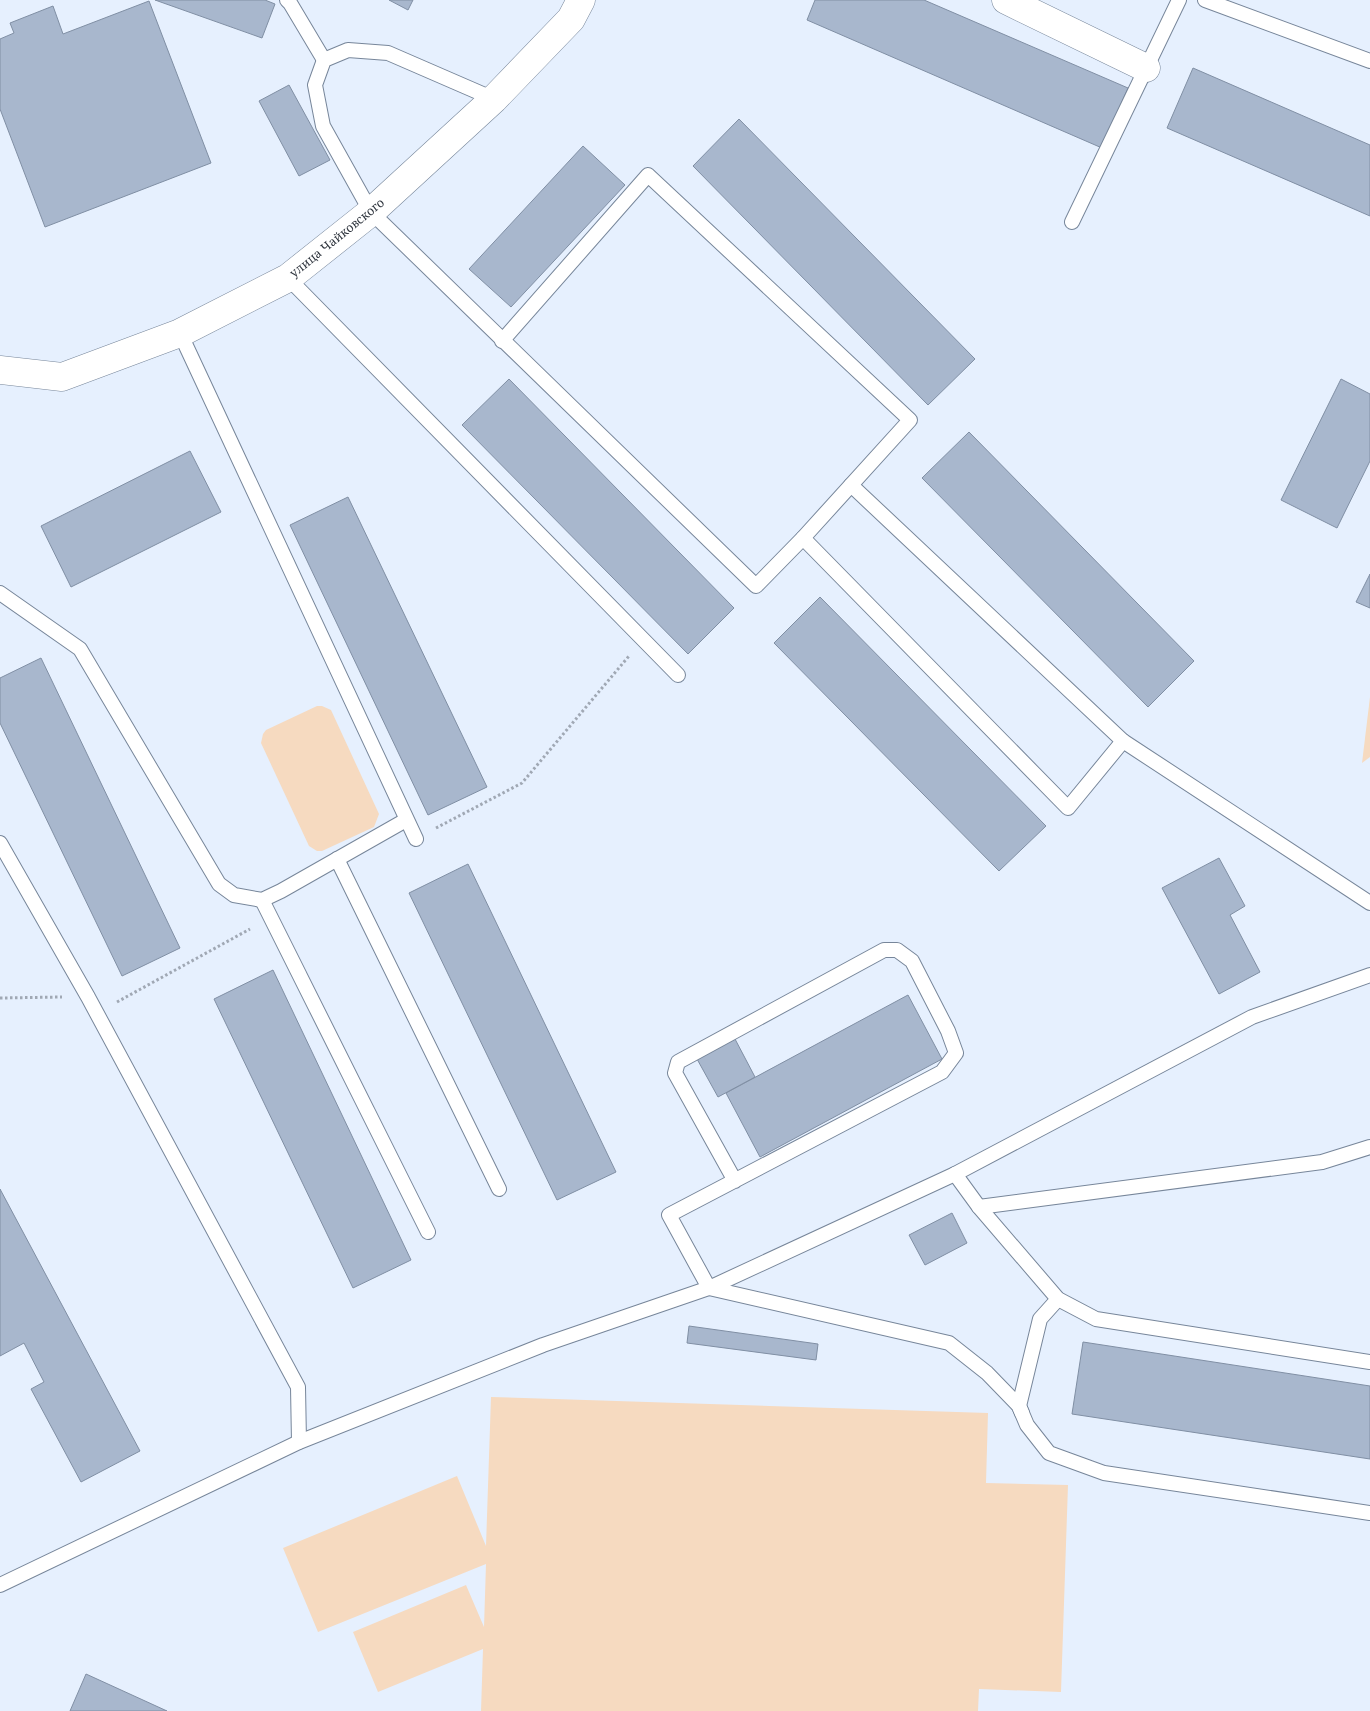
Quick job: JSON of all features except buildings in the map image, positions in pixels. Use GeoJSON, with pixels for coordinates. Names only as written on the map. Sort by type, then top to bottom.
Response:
{"type":"FeatureCollection","features":[{"type":"Feature","properties":{"kind":"street","name":"улица Чайковского"},"geometry":{"type":"LineString","coordinates":[[0,370],[62,377],[180,333],[288,278],[371,212],[494,99],[571,19],[581,0]]}},
{"type":"Feature","properties":{"kind":"street"},"geometry":{"type":"LineString","coordinates":[[1006,0],[1146,68]]}},
{"type":"Feature","properties":{"kind":"lane"},"geometry":{"type":"LineString","coordinates":[[287,0],[290,2],[324,60]]}},
{"type":"Feature","properties":{"kind":"lane"},"geometry":{"type":"LineString","coordinates":[[1072,222],[1179,0]]}},
{"type":"Feature","properties":{"kind":"lane"},"geometry":{"type":"LineString","coordinates":[[1206,0],[1370,61]]}},
{"type":"Feature","properties":{"kind":"lane"},"geometry":{"type":"LineString","coordinates":[[494,99],[388,53],[348,50],[324,60],[315,85],[323,126],[371,212],[502,341],[756,586],[803,538],[910,420],[648,175],[502,341]]}},
{"type":"Feature","properties":{"kind":"lane"},"geometry":{"type":"LineString","coordinates":[[288,278],[678,675]]}},
{"type":"Feature","properties":{"kind":"lane"},"geometry":{"type":"LineString","coordinates":[[180,333],[416,839]]}},
{"type":"Feature","properties":{"kind":"lane"},"geometry":{"type":"LineString","coordinates":[[852,484],[1123,741],[1370,903]]}},
{"type":"Feature","properties":{"kind":"lane"},"geometry":{"type":"LineString","coordinates":[[803,538],[1068,808],[1123,741]]}},
{"type":"Feature","properties":{"kind":"lane"},"geometry":{"type":"LineString","coordinates":[[0,593],[80,649],[219,884],[234,896],[262,900],[406,820]]}},
{"type":"Feature","properties":{"kind":"lane"},"geometry":{"type":"LineString","coordinates":[[0,842],[88,997],[298,1387],[299,1442]]}},
{"type":"Feature","properties":{"kind":"lane"},"geometry":{"type":"LineString","coordinates":[[337,859],[499,1189]]}},
{"type":"Feature","properties":{"kind":"lane"},"geometry":{"type":"LineString","coordinates":[[262,900],[428,1232]]}},
{"type":"Feature","properties":{"kind":"lane"},"geometry":{"type":"LineString","coordinates":[[735,1181],[675,1072],[678,1062],[884,950],[896,950],[912,961],[948,1031],[956,1053],[942,1072],[669,1216],[709,1288],[949,1343],[987,1373],[1019,1406],[1027,1425],[1049,1453],[1104,1473],[1370,1514]]}},
{"type":"Feature","properties":{"kind":"lane"},"geometry":{"type":"LineString","coordinates":[[0,1585],[299,1442],[543,1345],[709,1288],[955,1174],[1252,1017],[1370,975]]}},
{"type":"Feature","properties":{"kind":"lane"},"geometry":{"type":"LineString","coordinates":[[979,1207],[1322,1162],[1370,1147]]}},
{"type":"Feature","properties":{"kind":"lane"},"geometry":{"type":"LineString","coordinates":[[955,1174],[979,1207],[1058,1299],[1096,1319],[1370,1362]]}},
{"type":"Feature","properties":{"kind":"lane"},"geometry":{"type":"LineString","coordinates":[[1019,1406],[1040,1319],[1058,1299]]}},
{"type":"Feature","properties":{"kind":"shaded area"},"geometry":{"type":"Polygon","coordinates":[[[1370,697],[1370,757],[1362,763],[1370,697]]]}},
{"type":"Feature","properties":{"kind":"shaded area"},"geometry":{"type":"Polygon","coordinates":[[[317,706],[331,710],[379,814],[374,827],[322,851],[317,851],[309,846],[261,743],[266,730],[317,706]]]}},
{"type":"Feature","properties":{"kind":"shaded area"},"geometry":{"type":"Polygon","coordinates":[[[491,1397],[988,1413],[986,1483],[1068,1485],[1061,1692],[979,1689],[978,1711],[481,1711],[483,1649],[378,1692],[353,1632],[466,1585],[484,1627],[486,1564],[318,1632],[283,1548],[457,1476],[486,1546],[491,1397]]]}}]}
